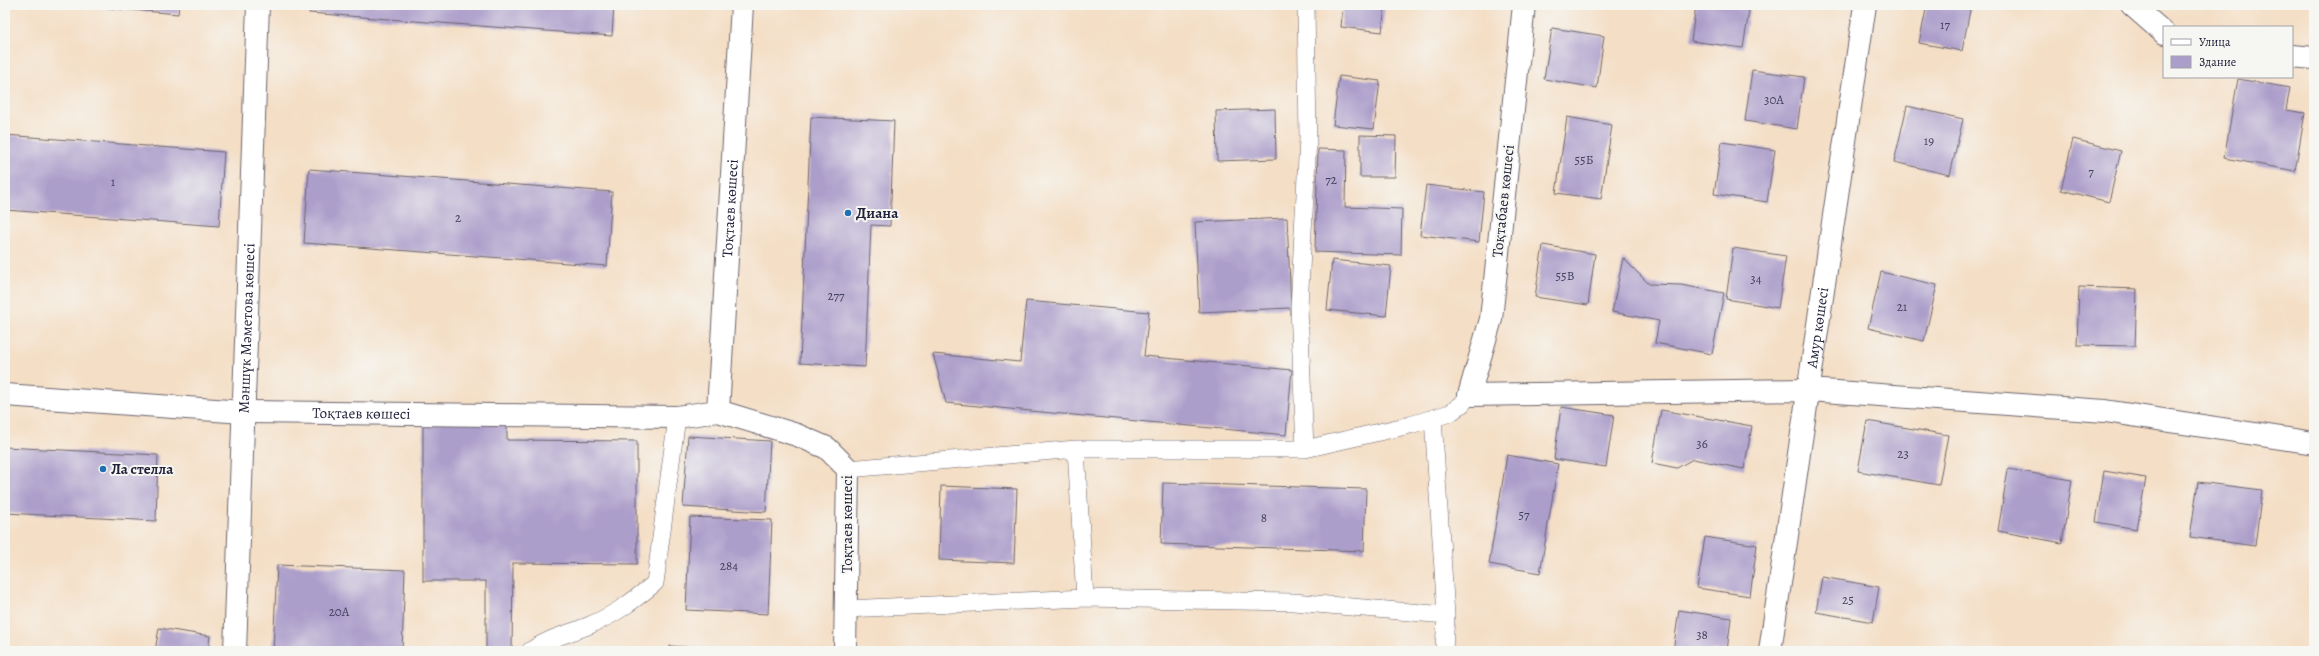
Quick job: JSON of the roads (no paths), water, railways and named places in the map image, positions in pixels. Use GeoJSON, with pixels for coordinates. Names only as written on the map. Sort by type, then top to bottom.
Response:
{"type":"FeatureCollection","features":[{"type":"Feature","properties":{"kind":"street","name":"Мәншүк Мәметова көшесі"},"geometry":{"type":"LineString","coordinates":[[235,651],[258,5]]}},
{"type":"Feature","properties":{"kind":"street","name":"Тоқтаев көшесі"},"geometry":{"type":"LineString","coordinates":[[718,411],[742,5]]}},
{"type":"Feature","properties":{"kind":"street","name":"Тоқтабаев көшесі"},"geometry":{"type":"LineString","coordinates":[[1469,394],[1491,319],[1524,5]]}},
{"type":"Feature","properties":{"kind":"street","name":"Амур көшесі"},"geometry":{"type":"LineString","coordinates":[[1770,651],[1865,5]]}},
{"type":"Feature","properties":{"kind":"street"},"geometry":{"type":"LineString","coordinates":[[2132,5],[2163,32]]}},
{"type":"Feature","properties":{"kind":"street"},"geometry":{"type":"LineString","coordinates":[[2293,56],[2314,58]]}},
{"type":"Feature","properties":{"kind":"street"},"geometry":{"type":"LineString","coordinates":[[1469,394],[1809,390],[2105,411],[2314,443]]}},
{"type":"Feature","properties":{"kind":"street","name":"Тоқтаев көшесі"},"geometry":{"type":"LineString","coordinates":[[5,395],[243,412],[677,417],[718,411],[797,434],[827,448],[848,469],[845,651]]}},
{"type":"Feature","properties":{"kind":"lane"},"geometry":{"type":"LineString","coordinates":[[1305,449],[1299,307],[1308,139],[1306,5]]}},
{"type":"Feature","properties":{"kind":"lane"},"geometry":{"type":"LineString","coordinates":[[848,469],[1076,449],[1305,449],[1450,413],[1462,404],[1469,394]]}},
{"type":"Feature","properties":{"kind":"lane"},"geometry":{"type":"LineString","coordinates":[[530,651],[544,641],[589,625],[626,607],[655,583],[677,417]]}},
{"type":"Feature","properties":{"kind":"lane"},"geometry":{"type":"LineString","coordinates":[[1433,418],[1446,615],[1444,651]]}},
{"type":"Feature","properties":{"kind":"lane"},"geometry":{"type":"LineString","coordinates":[[1076,449],[1084,598]]}},
{"type":"Feature","properties":{"kind":"lane"},"geometry":{"type":"LineString","coordinates":[[846,609],[1084,598],[1293,602],[1446,615]]}},
{"type":"Feature","properties":{"kind":"place","name":"Диана"},"geometry":{"type":"Point","coordinates":[848,213]}},
{"type":"Feature","properties":{"kind":"place","name":"Ла стелла"},"geometry":{"type":"Point","coordinates":[103,469]}}]}
